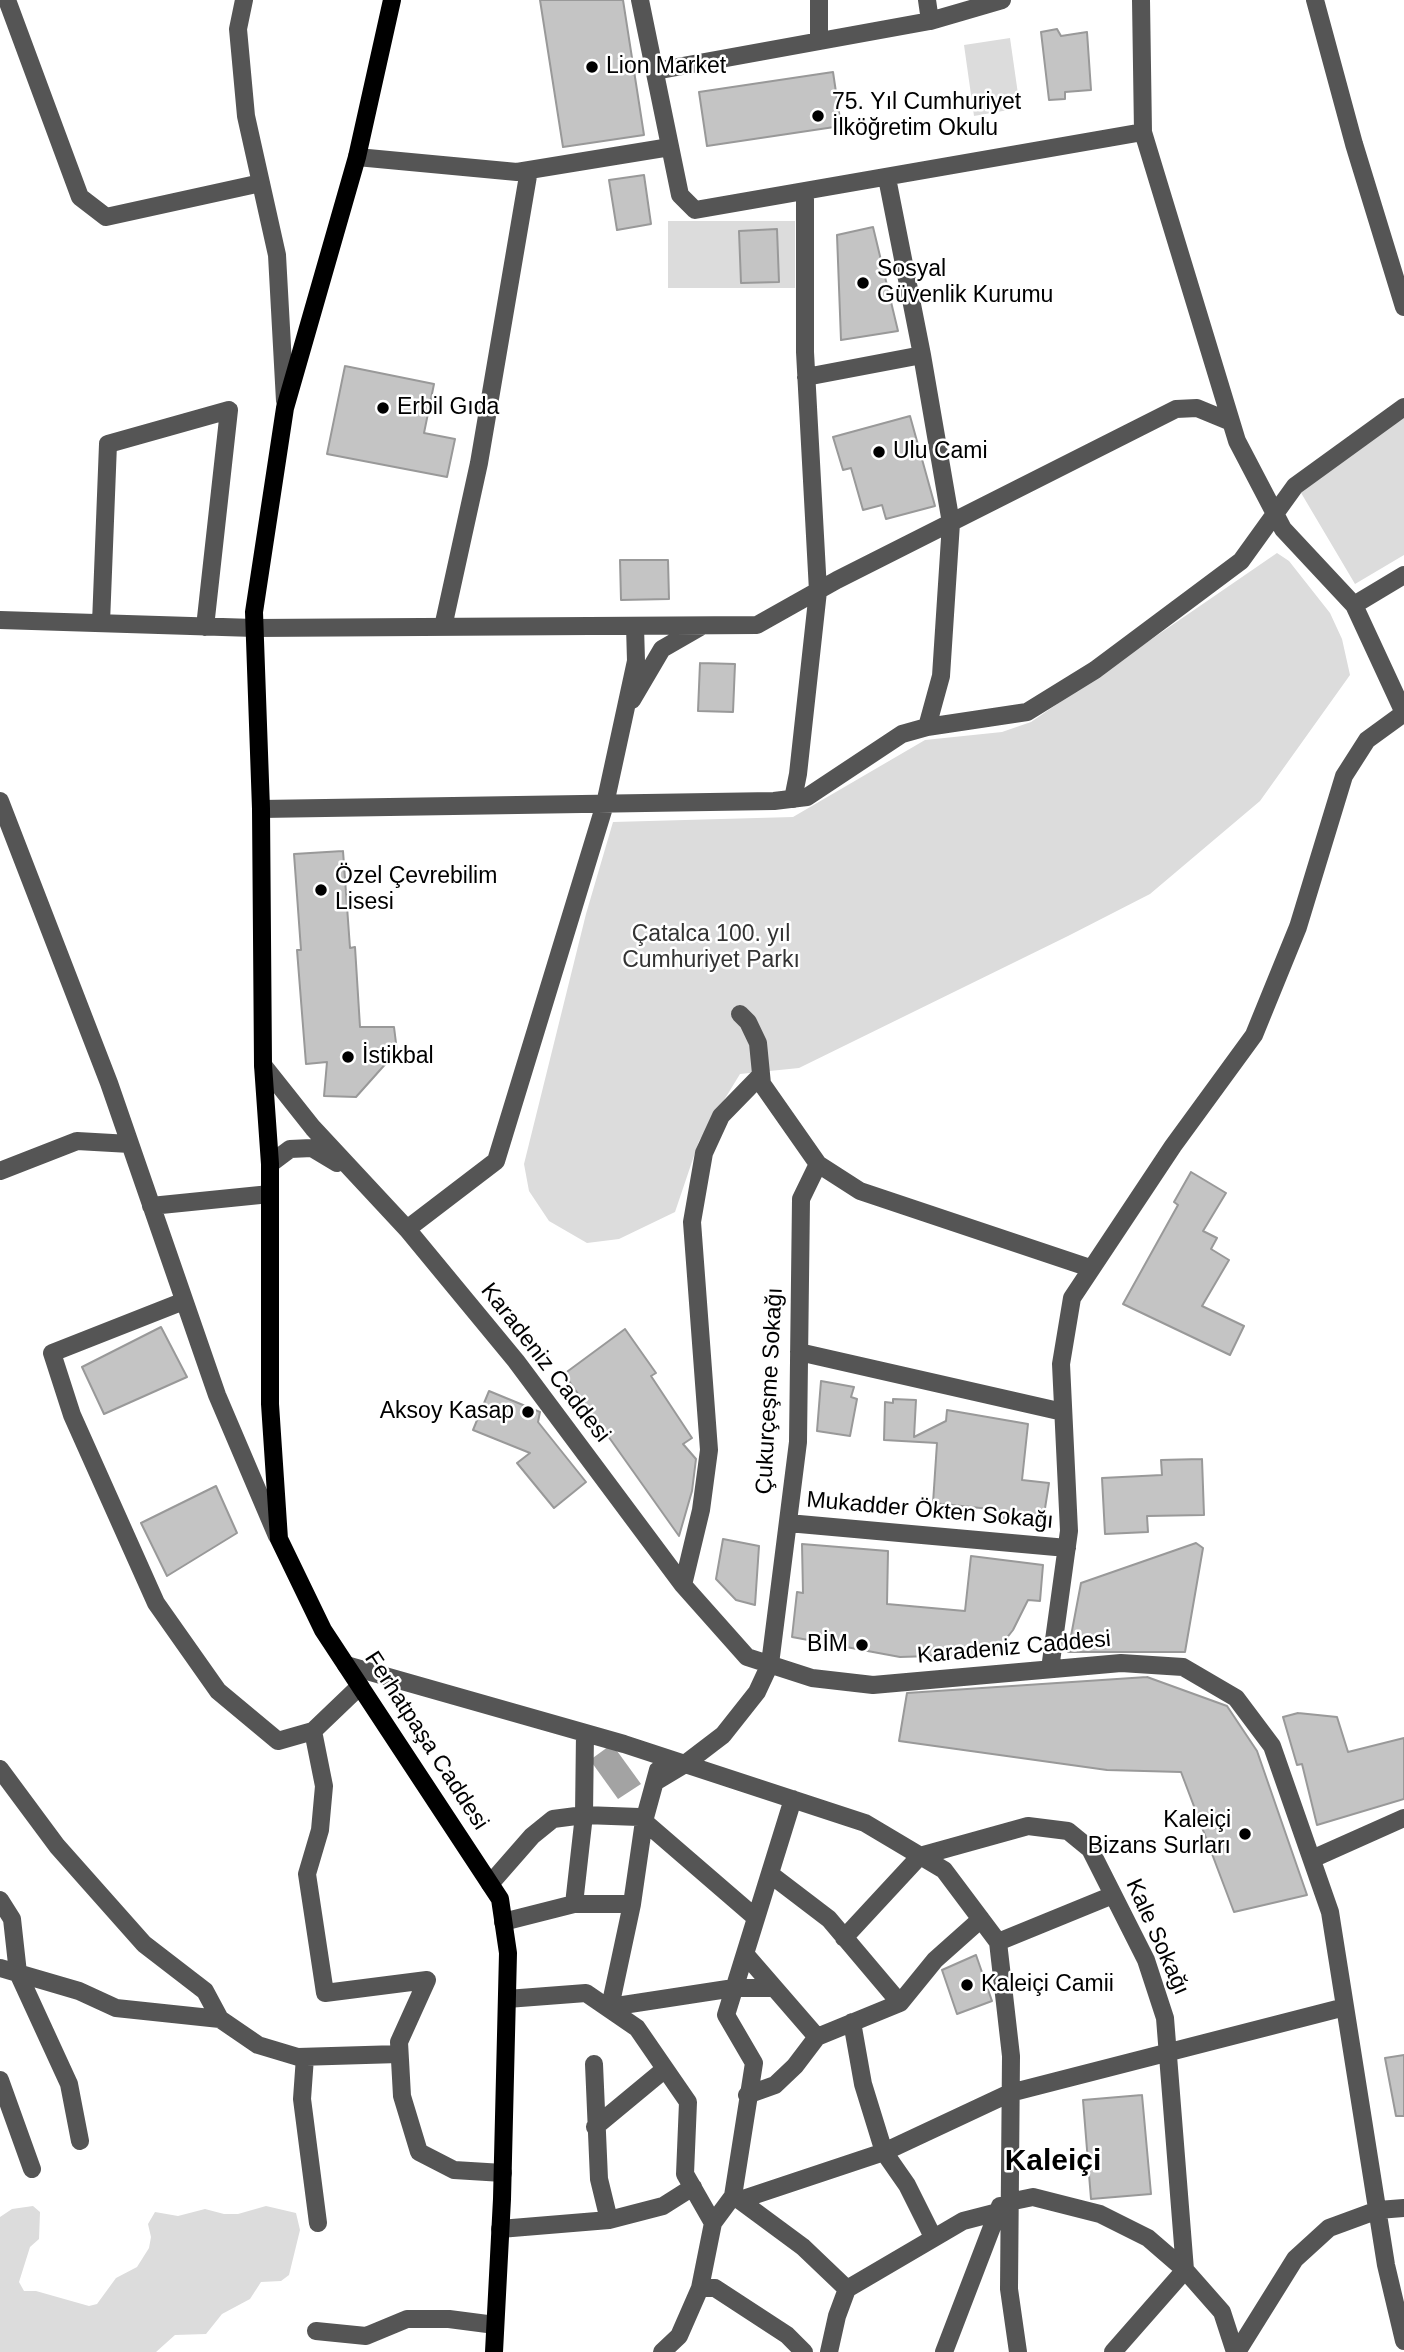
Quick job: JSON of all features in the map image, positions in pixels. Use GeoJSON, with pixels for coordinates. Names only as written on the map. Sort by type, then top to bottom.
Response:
{"type":"FeatureCollection","features":[{"type":"Feature","properties":{"kind":"main road","name":"Ferhatpaşa Caddesi"},"geometry":{"type":"LineString","coordinates":[[392,0],[357,158],[285,408],[254,612],[261,808],[263,1065],[270,1164],[270,1404],[279,1539],[323,1630],[500,1899],[508,1953],[494,2352]]}},
{"type":"Feature","properties":{"kind":"street"},"geometry":{"type":"LineString","coordinates":[[7,0],[80,197],[106,217],[261,183]]}},
{"type":"Feature","properties":{"kind":"street"},"geometry":{"type":"LineString","coordinates":[[244,0],[238,29],[246,116],[277,256],[285,408]]}},
{"type":"Feature","properties":{"kind":"street"},"geometry":{"type":"LineString","coordinates":[[640,0],[680,195],[695,210],[1143,132]]}},
{"type":"Feature","properties":{"kind":"street"},"geometry":{"type":"LineString","coordinates":[[819,0],[819,41]]}},
{"type":"Feature","properties":{"kind":"street"},"geometry":{"type":"LineString","coordinates":[[928,0],[930,21]]}},
{"type":"Feature","properties":{"kind":"street"},"geometry":{"type":"LineString","coordinates":[[654,71],[930,21],[1002,0]]}},
{"type":"Feature","properties":{"kind":"street"},"geometry":{"type":"LineString","coordinates":[[1050,1669],[1069,1531],[1061,1364],[1072,1298],[1173,1146],[1254,1035],[1298,927],[1344,776],[1367,740],[1404,713],[1354,605],[1283,529],[1237,441],[1143,132],[1140,0]]}},
{"type":"Feature","properties":{"kind":"street"},"geometry":{"type":"LineString","coordinates":[[1315,0],[1354,144],[1404,307]]}},
{"type":"Feature","properties":{"kind":"street"},"geometry":{"type":"LineString","coordinates":[[357,158],[517,172],[670,146]]}},
{"type":"Feature","properties":{"kind":"street"},"geometry":{"type":"LineString","coordinates":[[443,627],[479,463],[529,170]]}},
{"type":"Feature","properties":{"kind":"street"},"geometry":{"type":"LineString","coordinates":[[887,178],[922,355],[951,523],[941,676],[927,727]]}},
{"type":"Feature","properties":{"kind":"street"},"geometry":{"type":"LineString","coordinates":[[793,799],[818,591],[806,377],[805,192]]}},
{"type":"Feature","properties":{"kind":"street"},"geometry":{"type":"LineString","coordinates":[[806,377],[922,355]]}},
{"type":"Feature","properties":{"kind":"street"},"geometry":{"type":"LineString","coordinates":[[261,808],[605,804],[807,797],[902,734],[927,727],[1027,712],[1095,670],[1241,561],[1273,512],[1295,486],[1404,407]]}},
{"type":"Feature","properties":{"kind":"street"},"geometry":{"type":"LineString","coordinates":[[0,620],[254,628],[757,625],[818,591],[1176,409],[1197,408],[1231,422]]}},
{"type":"Feature","properties":{"kind":"street"},"geometry":{"type":"LineString","coordinates":[[101,623],[108,444],[229,410],[205,627]]}},
{"type":"Feature","properties":{"kind":"street"},"geometry":{"type":"LineString","coordinates":[[1354,605],[1404,575]]}},
{"type":"Feature","properties":{"kind":"street"},"geometry":{"type":"LineString","coordinates":[[624,715],[662,649],[704,625]]}},
{"type":"Feature","properties":{"kind":"street"},"geometry":{"type":"LineString","coordinates":[[407,1229],[496,1161],[605,804],[636,661],[635,626]]}},
{"type":"Feature","properties":{"kind":"street"},"geometry":{"type":"LineString","coordinates":[[0,801],[28,867],[130,1144],[216,1395],[279,1539]]}},
{"type":"Feature","properties":{"kind":"street"},"geometry":{"type":"LineString","coordinates":[[740,1014],[755,1034],[760,1076],[767,1093],[818,1164],[860,1191],[1090,1268]]}},
{"type":"Feature","properties":{"kind":"street","name":"Karadeniz Caddesi"},"geometry":{"type":"LineString","coordinates":[[263,1065],[352,1171],[407,1229],[516,1361],[683,1585],[747,1657],[812,1678],[873,1685],[1121,1663],[1183,1667],[1236,1698],[1272,1746],[1330,1912],[1378,2210],[1404,2341]]}},
{"type":"Feature","properties":{"kind":"street"},"geometry":{"type":"LineString","coordinates":[[683,1585],[701,1510],[709,1450],[692,1222],[704,1153],[721,1116],[760,1076]]}},
{"type":"Feature","properties":{"kind":"street"},"geometry":{"type":"LineString","coordinates":[[0,1171],[77,1141],[130,1144]]}},
{"type":"Feature","properties":{"kind":"street","name":"Karadeniz Caddesi"},"geometry":{"type":"LineString","coordinates":[[270,1164],[290,1149],[312,1148],[352,1171]]}},
{"type":"Feature","properties":{"kind":"street","name":"Çukurçeşme Sokağı"},"geometry":{"type":"LineString","coordinates":[[655,1782],[685,1764],[723,1735],[757,1692],[770,1664],[797,1442],[801,1199],[818,1164]]}},
{"type":"Feature","properties":{"kind":"street"},"geometry":{"type":"LineString","coordinates":[[151,1206],[233,1195],[270,1194]]}},
{"type":"Feature","properties":{"kind":"street"},"geometry":{"type":"LineString","coordinates":[[184,1301],[52,1353],[72,1415],[156,1603],[218,1691],[278,1741],[313,1731],[360,1686]]}},
{"type":"Feature","properties":{"kind":"street"},"geometry":{"type":"LineString","coordinates":[[799,1352],[1063,1412]]}},
{"type":"Feature","properties":{"kind":"street","name":"Mukadder Ökten Sokağı"},"geometry":{"type":"LineString","coordinates":[[788,1523],[1067,1548]]}},
{"type":"Feature","properties":{"kind":"street"},"geometry":{"type":"LineString","coordinates":[[346,1665],[662,1756],[865,1823],[944,1870],[998,1942],[1011,2056],[1009,2183],[1003,2207],[944,2352]]}},
{"type":"Feature","properties":{"kind":"street"},"geometry":{"type":"LineString","coordinates":[[313,1731],[324,1786],[320,1830],[307,1874],[325,1993],[427,1980],[399,2042],[402,2096],[419,2151],[454,2170],[502,2173]]}},
{"type":"Feature","properties":{"kind":"street"},"geometry":{"type":"LineString","coordinates":[[574,1904],[584,1815],[584,1733]]}},
{"type":"Feature","properties":{"kind":"street"},"geometry":{"type":"LineString","coordinates":[[610,2007],[632,1904],[644,1821],[662,1756]]}},
{"type":"Feature","properties":{"kind":"street"},"geometry":{"type":"LineString","coordinates":[[0,1769],[66,1856],[144,1944],[205,1991],[220,2019],[258,2045],[305,2057],[399,2054]]}},
{"type":"Feature","properties":{"kind":"street"},"geometry":{"type":"LineString","coordinates":[[737,2198],[747,2095],[754,2063],[726,2015],[793,1800]]}},
{"type":"Feature","properties":{"kind":"street"},"geometry":{"type":"LineString","coordinates":[[490,1884],[532,1836],[553,1819],[584,1815],[639,1817],[756,1918]]}},
{"type":"Feature","properties":{"kind":"street"},"geometry":{"type":"LineString","coordinates":[[1312,1859],[1404,1818]]}},
{"type":"Feature","properties":{"kind":"street","name":"Kale Sokağı"},"geometry":{"type":"LineString","coordinates":[[920,1856],[1028,1826],[1068,1831],[1090,1849],[1146,1960],[1165,2018],[1185,2270]]}},
{"type":"Feature","properties":{"kind":"street"},"geometry":{"type":"LineString","coordinates":[[845,1938],[920,1856]]}},
{"type":"Feature","properties":{"kind":"street"},"geometry":{"type":"LineString","coordinates":[[770,1874],[829,1919],[900,2003]]}},
{"type":"Feature","properties":{"kind":"street"},"geometry":{"type":"LineString","coordinates":[[998,1942],[1113,1895]]}},
{"type":"Feature","properties":{"kind":"street"},"geometry":{"type":"LineString","coordinates":[[0,1900],[12,1919],[18,1973],[69,2084],[79,2141]]}},
{"type":"Feature","properties":{"kind":"street"},"geometry":{"type":"LineString","coordinates":[[503,1922],[574,1904],[632,1904]]}},
{"type":"Feature","properties":{"kind":"street"},"geometry":{"type":"LineString","coordinates":[[747,2095],[775,2085],[795,2066],[817,2037],[900,2003],[935,1960],[981,1919]]}},
{"type":"Feature","properties":{"kind":"street"},"geometry":{"type":"LineString","coordinates":[[745,1954],[817,2037]]}},
{"type":"Feature","properties":{"kind":"street"},"geometry":{"type":"LineString","coordinates":[[0,1968],[79,1991],[116,2008],[220,2019]]}},
{"type":"Feature","properties":{"kind":"street"},"geometry":{"type":"LineString","coordinates":[[610,2007],[734,1988],[773,1988]]}},
{"type":"Feature","properties":{"kind":"street"},"geometry":{"type":"LineString","coordinates":[[507,1999],[586,1993],[610,2007],[636,2028],[688,2102],[685,2174],[713,2223]]}},
{"type":"Feature","properties":{"kind":"street"},"geometry":{"type":"LineString","coordinates":[[662,2352],[680,2336],[700,2288],[713,2223],[737,2198],[884,2151],[1010,2093],[1168,2055],[1345,2007]]}},
{"type":"Feature","properties":{"kind":"street"},"geometry":{"type":"LineString","coordinates":[[852,2022],[863,2084],[884,2151],[907,2185],[933,2237]]}},
{"type":"Feature","properties":{"kind":"street"},"geometry":{"type":"LineString","coordinates":[[305,2057],[302,2099],[318,2222]]}},
{"type":"Feature","properties":{"kind":"street"},"geometry":{"type":"LineString","coordinates":[[594,2064],[598,2179],[609,2220]]}},
{"type":"Feature","properties":{"kind":"street"},"geometry":{"type":"LineString","coordinates":[[595,2127],[665,2069]]}},
{"type":"Feature","properties":{"kind":"street"},"geometry":{"type":"LineString","coordinates":[[0,2080],[6,2090],[32,2169]]}},
{"type":"Feature","properties":{"kind":"street"},"geometry":{"type":"LineString","coordinates":[[500,2229],[609,2220],[663,2206],[693,2187]]}},
{"type":"Feature","properties":{"kind":"street"},"geometry":{"type":"LineString","coordinates":[[829,2352],[837,2316],[847,2289],[963,2221],[1033,2197],[1100,2214],[1149,2238],[1185,2270],[1222,2312],[1236,2352]]}},
{"type":"Feature","properties":{"kind":"street"},"geometry":{"type":"LineString","coordinates":[[737,2198],[803,2247],[847,2289]]}},
{"type":"Feature","properties":{"kind":"street"},"geometry":{"type":"LineString","coordinates":[[1003,2207],[1009,2288],[1018,2352]]}},
{"type":"Feature","properties":{"kind":"street"},"geometry":{"type":"LineString","coordinates":[[1236,2352],[1295,2259],[1329,2228],[1378,2210],[1404,2208]]}},
{"type":"Feature","properties":{"kind":"street"},"geometry":{"type":"LineString","coordinates":[[1113,2352],[1185,2270]]}},
{"type":"Feature","properties":{"kind":"street"},"geometry":{"type":"LineString","coordinates":[[700,2288],[715,2288],[786,2335],[804,2352]]}},
{"type":"Feature","properties":{"kind":"street"},"geometry":{"type":"LineString","coordinates":[[316,2331],[366,2336],[407,2319],[449,2319],[495,2325]]}},
{"type":"Feature","properties":{"kind":"green space"},"geometry":{"type":"Polygon","coordinates":[[[1010,38],[1020,108],[974,116],[964,45],[1010,38]]]}},
{"type":"Feature","properties":{"kind":"green space"},"geometry":{"type":"Polygon","coordinates":[[[668,221],[795,221],[795,288],[668,288],[668,221]]]}},
{"type":"Feature","properties":{"kind":"green space"},"geometry":{"type":"Polygon","coordinates":[[[1404,417],[1404,555],[1355,584],[1294,481],[1404,417]]]}},
{"type":"Feature","properties":{"kind":"green space","name":"Çatalca 100. yıl Cumhuriyet Parkı"},"geometry":{"type":"Polygon","coordinates":[[[1277,553],[1289,561],[1330,613],[1342,639],[1350,675],[1260,801],[1150,894],[799,1068],[740,1074],[699,1141],[675,1212],[619,1239],[587,1243],[549,1221],[529,1191],[524,1164],[586,914],[613,822],[793,817],[925,740],[1002,732],[1031,722],[1277,553]]]}},
{"type":"Feature","properties":{"kind":"green space"},"geometry":{"type":"Polygon","coordinates":[[[33,2206],[40,2212],[39,2239],[30,2247],[19,2282],[24,2291],[36,2291],[89,2306],[97,2304],[116,2278],[137,2267],[149,2248],[151,2237],[148,2224],[155,2212],[178,2216],[205,2209],[238,2214],[266,2206],[296,2213],[300,2230],[289,2275],[281,2281],[261,2282],[250,2299],[222,2314],[206,2334],[175,2335],[156,2352],[0,2352],[0,2217],[12,2209],[33,2206]]]}},
{"type":"Feature","properties":{"kind":"shaded area"},"geometry":{"type":"Polygon","coordinates":[[[612,1744],[641,1784],[618,1799],[590,1760],[612,1744]]]}},
{"type":"Feature","properties":{"kind":"building","name":"Lion Market"},"geometry":{"type":"Polygon","coordinates":[[[540,0],[623,0],[644,135],[563,147],[540,0]]]}},
{"type":"Feature","properties":{"kind":"building"},"geometry":{"type":"Polygon","coordinates":[[[1057,29],[1061,36],[1087,32],[1091,90],[1065,92],[1065,99],[1049,100],[1041,32],[1057,29]]]}},
{"type":"Feature","properties":{"kind":"building"},"geometry":{"type":"Polygon","coordinates":[[[833,72],[841,126],[707,146],[699,92],[833,72]]]}},
{"type":"Feature","properties":{"kind":"building"},"geometry":{"type":"Polygon","coordinates":[[[644,175],[651,224],[617,230],[609,180],[644,175]]]}},
{"type":"Feature","properties":{"kind":"building","name":"Sosyal Güvenlik Kurumu"},"geometry":{"type":"Polygon","coordinates":[[[873,227],[898,331],[841,340],[837,235],[873,227]]]}},
{"type":"Feature","properties":{"kind":"building"},"geometry":{"type":"Polygon","coordinates":[[[777,229],[779,282],[741,283],[739,231],[777,229]]]}},
{"type":"Feature","properties":{"kind":"building","name":"Erbil Gıda"},"geometry":{"type":"Polygon","coordinates":[[[345,366],[434,384],[424,433],[455,439],[447,477],[327,454],[345,366]]]}},
{"type":"Feature","properties":{"kind":"building","name":"Ulu Cami"},"geometry":{"type":"Polygon","coordinates":[[[910,416],[935,506],[886,519],[882,505],[863,510],[851,468],[843,470],[833,437],[910,416]]]}},
{"type":"Feature","properties":{"kind":"building"},"geometry":{"type":"Polygon","coordinates":[[[620,560],[668,560],[669,599],[621,600],[620,560]]]}},
{"type":"Feature","properties":{"kind":"building"},"geometry":{"type":"Polygon","coordinates":[[[700,663],[735,664],[733,712],[698,711],[700,663]]]}},
{"type":"Feature","properties":{"kind":"building"},"geometry":{"type":"Polygon","coordinates":[[[343,851],[350,948],[355,947],[360,1027],[394,1027],[397,1051],[356,1097],[324,1096],[327,1062],[306,1064],[297,950],[301,950],[294,854],[343,851]]]}},
{"type":"Feature","properties":{"kind":"building"},"geometry":{"type":"Polygon","coordinates":[[[1191,1172],[1226,1193],[1203,1231],[1217,1238],[1211,1249],[1229,1260],[1202,1306],[1244,1326],[1230,1355],[1123,1304],[1178,1205],[1174,1202],[1191,1172]]]}},
{"type":"Feature","properties":{"kind":"building"},"geometry":{"type":"Polygon","coordinates":[[[161,1327],[187,1377],[104,1414],[82,1367],[161,1327]]]}},
{"type":"Feature","properties":{"kind":"building"},"geometry":{"type":"Polygon","coordinates":[[[625,1329],[656,1373],[651,1376],[692,1438],[683,1444],[696,1459],[692,1491],[679,1536],[564,1374],[625,1329]]]}},
{"type":"Feature","properties":{"kind":"building"},"geometry":{"type":"Polygon","coordinates":[[[821,1381],[854,1387],[851,1397],[857,1399],[850,1436],[817,1431],[821,1381]]]}},
{"type":"Feature","properties":{"kind":"building"},"geometry":{"type":"Polygon","coordinates":[[[489,1391],[540,1412],[538,1422],[586,1482],[554,1508],[517,1463],[530,1453],[473,1430],[489,1391]]]}},
{"type":"Feature","properties":{"kind":"building"},"geometry":{"type":"Polygon","coordinates":[[[893,1399],[916,1400],[914,1437],[946,1421],[947,1410],[1028,1424],[1022,1480],[1049,1483],[1043,1521],[989,1517],[990,1509],[933,1503],[937,1443],[884,1440],[885,1402],[893,1403],[893,1399]]]}},
{"type":"Feature","properties":{"kind":"building"},"geometry":{"type":"Polygon","coordinates":[[[1202,1459],[1204,1515],[1147,1516],[1148,1532],[1105,1534],[1102,1478],[1162,1475],[1161,1460],[1202,1459]]]}},
{"type":"Feature","properties":{"kind":"building"},"geometry":{"type":"Polygon","coordinates":[[[216,1486],[237,1533],[167,1576],[141,1523],[216,1486]]]}},
{"type":"Feature","properties":{"kind":"building"},"geometry":{"type":"Polygon","coordinates":[[[723,1539],[759,1546],[755,1605],[736,1600],[716,1579],[723,1539]]]}},
{"type":"Feature","properties":{"kind":"building"},"geometry":{"type":"Polygon","coordinates":[[[1196,1543],[1203,1548],[1185,1652],[1068,1652],[1081,1583],[1196,1543]]]}},
{"type":"Feature","properties":{"kind":"building"},"geometry":{"type":"Polygon","coordinates":[[[802,1544],[888,1551],[887,1604],[965,1611],[971,1556],[1043,1565],[1040,1601],[1028,1600],[1013,1630],[994,1654],[900,1657],[792,1637],[797,1592],[803,1593],[802,1544]]]}},
{"type":"Feature","properties":{"kind":"building","name":"Kaleiçi Bizans Surları"},"geometry":{"type":"Polygon","coordinates":[[[1147,1677],[1227,1706],[1257,1751],[1307,1895],[1234,1912],[1181,1772],[1107,1770],[899,1741],[907,1693],[1147,1677]]]}},
{"type":"Feature","properties":{"kind":"building"},"geometry":{"type":"Polygon","coordinates":[[[1298,1713],[1337,1717],[1348,1752],[1404,1738],[1404,1799],[1317,1825],[1302,1764],[1297,1765],[1283,1717],[1298,1713]]]}},
{"type":"Feature","properties":{"kind":"building","name":"Kaleiçi Camii"},"geometry":{"type":"Polygon","coordinates":[[[976,1955],[992,2001],[957,2014],[942,1970],[976,1955]]]}},
{"type":"Feature","properties":{"kind":"building"},"geometry":{"type":"Polygon","coordinates":[[[1404,2055],[1404,2116],[1396,2116],[1385,2058],[1404,2055]]]}},
{"type":"Feature","properties":{"kind":"building"},"geometry":{"type":"Polygon","coordinates":[[[1142,2095],[1151,2194],[1091,2199],[1083,2100],[1142,2095]]]}},
{"type":"Feature","properties":{"kind":"place","name":"Lion Market"},"geometry":{"type":"Point","coordinates":[592,67]}},
{"type":"Feature","properties":{"kind":"place","name":"75. Yıl Cumhuriyet İlköğretim Okulu"},"geometry":{"type":"Point","coordinates":[818,116]}},
{"type":"Feature","properties":{"kind":"place","name":"Sosyal Güvenlik Kurumu"},"geometry":{"type":"Point","coordinates":[863,283]}},
{"type":"Feature","properties":{"kind":"place","name":"Erbil Gıda"},"geometry":{"type":"Point","coordinates":[383,408]}},
{"type":"Feature","properties":{"kind":"place","name":"Ulu Cami"},"geometry":{"type":"Point","coordinates":[879,452]}},
{"type":"Feature","properties":{"kind":"place","name":"Özel Çevrebilim Lisesi"},"geometry":{"type":"Point","coordinates":[321,890]}},
{"type":"Feature","properties":{"kind":"place","name":"İstikbal"},"geometry":{"type":"Point","coordinates":[348,1057]}},
{"type":"Feature","properties":{"kind":"place","name":"Aksoy Kasap"},"geometry":{"type":"Point","coordinates":[528,1412]}},
{"type":"Feature","properties":{"kind":"place","name":"BİM"},"geometry":{"type":"Point","coordinates":[862,1645]}},
{"type":"Feature","properties":{"kind":"place","name":"Kaleiçi Bizans Surları"},"geometry":{"type":"Point","coordinates":[1245,1834]}},
{"type":"Feature","properties":{"kind":"place","name":"Kaleiçi Camii"},"geometry":{"type":"Point","coordinates":[967,1985]}},
{"type":"Feature","properties":{"kind":"district","name":"Kaleiçi"},"geometry":{"type":"Point","coordinates":[1053,2162]}}]}
